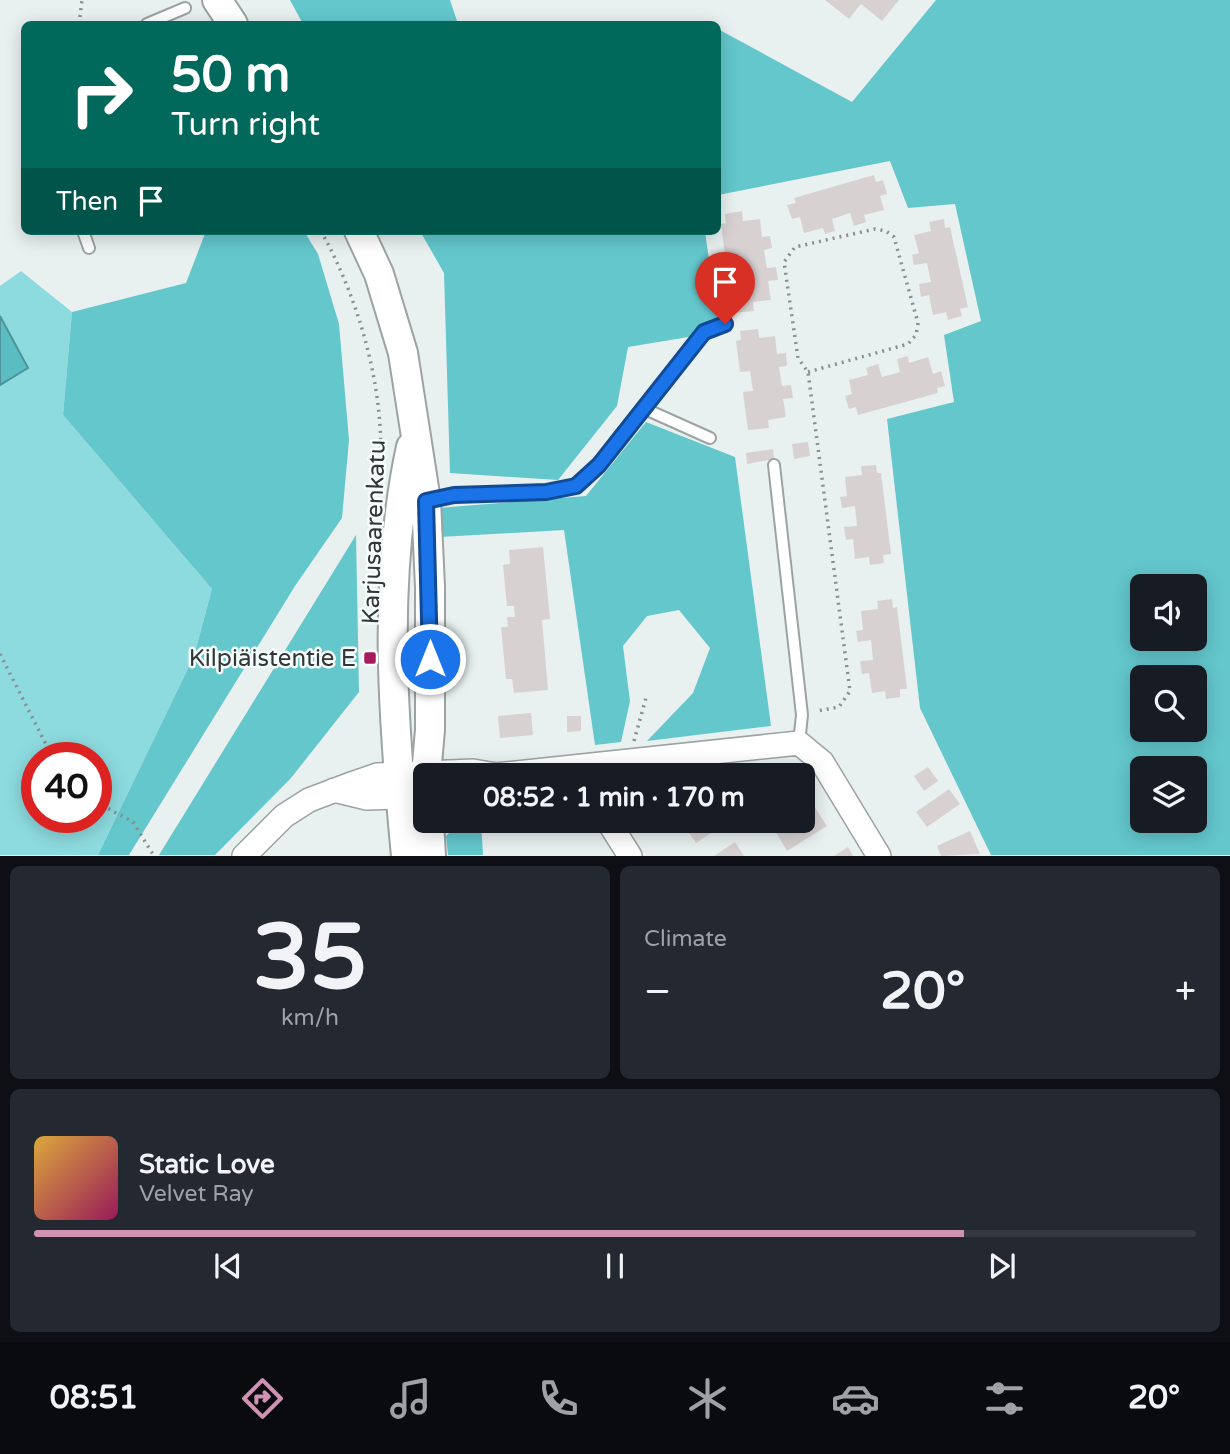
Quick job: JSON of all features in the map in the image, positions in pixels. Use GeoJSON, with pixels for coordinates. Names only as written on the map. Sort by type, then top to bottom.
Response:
{"type":"FeatureCollection","features":[{"type":"Feature","properties":{"kind":"street"},"geometry":{"type":"LineString","coordinates":[[217,0],[231,21]]}},
{"type":"Feature","properties":{"kind":"street","name":"Karjusaarenkatu"},"geometry":{"type":"LineString","coordinates":[[361,235],[392,310],[403,353],[414,434],[413,502],[430,652],[430,730],[421,763]]}},
{"type":"Feature","properties":{"kind":"street","name":"Karjusaarenkatu"},"geometry":{"type":"LineString","coordinates":[[413,502],[392,601],[413,767]]}},
{"type":"Feature","properties":{"kind":"street"},"geometry":{"type":"LineString","coordinates":[[622,763],[799,743],[822,762],[879,856]]}},
{"type":"Feature","properties":{"kind":"street"},"geometry":{"type":"LineString","coordinates":[[255,850],[284,816],[309,800],[377,775],[413,783]]}},
{"type":"Feature","properties":{"kind":"street","name":"Karjusaarenkatu"},"geometry":{"type":"LineString","coordinates":[[406,856],[413,799]]}},
{"type":"Feature","properties":{"kind":"street"},"geometry":{"type":"LineString","coordinates":[[430,833],[431,856]]}},
{"type":"Feature","properties":{"kind":"street"},"geometry":{"type":"LineString","coordinates":[[616,833],[630,856]]}},
{"type":"Feature","properties":{"kind":"lane"},"geometry":{"type":"LineString","coordinates":[[154,21],[185,8]]}},
{"type":"Feature","properties":{"kind":"lane"},"geometry":{"type":"LineString","coordinates":[[84,235],[89,248]]}},
{"type":"Feature","properties":{"kind":"lane"},"geometry":{"type":"LineString","coordinates":[[413,502],[454,495],[546,492],[576,486],[599,465],[704,332],[725,324]]}},
{"type":"Feature","properties":{"kind":"lane"},"geometry":{"type":"LineString","coordinates":[[643,408],[710,438]]}},
{"type":"Feature","properties":{"kind":"lane"},"geometry":{"type":"LineString","coordinates":[[774,465],[802,715],[799,743]]}},
{"type":"Feature","properties":{"kind":"path"},"geometry":{"type":"LineString","coordinates":[[79,21],[82,0]]}},
{"type":"Feature","properties":{"kind":"path"},"geometry":{"type":"LineString","coordinates":[[802,715],[839,706],[850,691],[807,372],[798,358],[783,262],[795,247],[875,229],[886,231],[894,237],[918,323],[915,335],[908,344],[807,372]]}},
{"type":"Feature","properties":{"kind":"path","name":"Karjusaarenkatu"},"geometry":{"type":"LineString","coordinates":[[323,235],[347,283],[376,394],[381,458],[379,483]]}},
{"type":"Feature","properties":{"kind":"path"},"geometry":{"type":"LineString","coordinates":[[0,654],[44,742]]}},
{"type":"Feature","properties":{"kind":"path"},"geometry":{"type":"LineString","coordinates":[[632,761],[634,736],[647,694]]}},
{"type":"Feature","properties":{"kind":"path"},"geometry":{"type":"LineString","coordinates":[[112,811],[133,822],[154,856]]}},
{"type":"Feature","properties":{"kind":"shaded area"},"geometry":{"type":"Polygon","coordinates":[[[290,0],[450,0],[457,21],[301,21],[290,0]]]}},
{"type":"Feature","properties":{"kind":"shaded area"},"geometry":{"type":"Polygon","coordinates":[[[936,0],[1230,0],[1230,855],[991,855],[920,708],[887,419],[954,402],[944,335],[981,321],[955,204],[908,208],[890,161],[721,194],[721,31],[852,102],[936,0]]]}},
{"type":"Feature","properties":{"kind":"shaded area"},"geometry":{"type":"Polygon","coordinates":[[[204,235],[306,235],[318,254],[339,324],[349,440],[342,518],[295,586],[129,855],[98,855],[109,833],[112,833],[112,826],[194,656],[212,589],[63,415],[72,312],[186,283],[204,235]]]}},
{"type":"Feature","properties":{"kind":"shaded area"},"geometry":{"type":"Polygon","coordinates":[[[422,235],[706,235],[719,332],[628,347],[617,406],[558,480],[450,473],[444,273],[422,235]]]}},
{"type":"Feature","properties":{"kind":"shaded area"},"geometry":{"type":"Polygon","coordinates":[[[21,271],[72,312],[63,415],[212,589],[194,656],[112,826],[112,742],[21,742],[21,833],[109,833],[98,855],[0,855],[0,286],[21,271]]]}},
{"type":"Feature","properties":{"kind":"shaded area"},"geometry":{"type":"Polygon","coordinates":[[[0,316],[28,368],[0,385],[0,316]]]}},
{"type":"Feature","properties":{"kind":"shaded area"},"geometry":{"type":"Polygon","coordinates":[[[646,422],[735,457],[771,726],[647,741],[693,693],[710,648],[679,610],[647,616],[623,646],[630,701],[621,742],[595,745],[564,530],[440,537],[438,508],[586,496],[646,422]]]}},
{"type":"Feature","properties":{"kind":"shaded area"},"geometry":{"type":"Polygon","coordinates":[[[356,535],[359,692],[291,778],[215,855],[159,855],[356,535]]]}},
{"type":"Feature","properties":{"kind":"shaded area"},"geometry":{"type":"Polygon","coordinates":[[[449,833],[482,833],[483,855],[448,855],[446,836],[449,833]]]}},
{"type":"Feature","properties":{"kind":"building"},"geometry":{"type":"Polygon","coordinates":[[[825,0],[899,0],[882,21],[861,4],[849,19],[825,0]]]}},
{"type":"Feature","properties":{"kind":"building"},"geometry":{"type":"Polygon","coordinates":[[[874,175],[876,182],[883,180],[887,194],[880,196],[884,210],[864,215],[866,222],[854,226],[850,213],[832,219],[835,231],[825,234],[823,228],[804,233],[800,217],[792,219],[787,205],[796,203],[794,198],[874,175]]]}},
{"type":"Feature","properties":{"kind":"building"},"geometry":{"type":"Polygon","coordinates":[[[742,211],[743,221],[760,219],[762,237],[770,236],[772,248],[764,250],[767,268],[776,267],[778,280],[768,281],[771,300],[753,302],[754,311],[733,313],[728,275],[738,274],[735,254],[725,255],[721,224],[726,223],[725,214],[742,211]]]}},
{"type":"Feature","properties":{"kind":"building"},"geometry":{"type":"Polygon","coordinates":[[[944,219],[945,228],[950,227],[968,307],[960,309],[962,316],[948,320],[946,312],[933,315],[929,295],[921,297],[919,284],[931,282],[927,263],[914,265],[912,255],[919,253],[914,235],[931,231],[929,222],[944,219]]]}},
{"type":"Feature","properties":{"kind":"building"},"geometry":{"type":"Polygon","coordinates":[[[758,329],[759,338],[775,336],[777,354],[786,353],[787,366],[779,367],[782,386],[791,385],[793,398],[783,399],[786,417],[768,420],[769,428],[748,430],[743,392],[753,391],[750,371],[740,372],[736,341],[741,340],[740,331],[758,329]]]}},
{"type":"Feature","properties":{"kind":"building"},"geometry":{"type":"Polygon","coordinates":[[[908,356],[909,363],[928,357],[933,374],[941,371],[945,386],[937,388],[938,393],[858,415],[856,407],[849,409],[845,396],[852,394],[849,380],[868,375],[866,368],[878,364],[882,377],[900,372],[897,359],[908,356]]]}},
{"type":"Feature","properties":{"kind":"building"},"geometry":{"type":"Polygon","coordinates":[[[808,442],[810,456],[794,459],[792,444],[808,442]]]}},
{"type":"Feature","properties":{"kind":"building"},"geometry":{"type":"Polygon","coordinates":[[[773,449],[774,459],[747,464],[746,453],[773,449]]]}},
{"type":"Feature","properties":{"kind":"building"},"geometry":{"type":"Polygon","coordinates":[[[876,465],[877,473],[881,473],[891,554],[883,555],[884,563],[870,565],[869,557],[855,559],[853,539],[846,540],[844,527],[857,526],[855,506],[842,508],[840,497],[847,496],[845,477],[862,475],[861,466],[876,465]]]}},
{"type":"Feature","properties":{"kind":"building"},"geometry":{"type":"Polygon","coordinates":[[[543,547],[550,619],[542,620],[548,690],[514,693],[512,679],[506,679],[501,627],[508,627],[507,617],[515,617],[514,606],[507,606],[503,565],[510,564],[509,550],[543,547]]]}},
{"type":"Feature","properties":{"kind":"building"},"geometry":{"type":"Polygon","coordinates":[[[892,599],[893,608],[897,607],[907,689],[900,689],[900,697],[886,699],[885,691],[872,693],[869,673],[862,674],[860,661],[873,660],[871,640],[858,642],[856,631],[863,630],[861,611],[878,609],[877,601],[892,599]]]}},
{"type":"Feature","properties":{"kind":"building"},"geometry":{"type":"Polygon","coordinates":[[[531,713],[533,735],[500,738],[498,716],[531,713]]]}},
{"type":"Feature","properties":{"kind":"building"},"geometry":{"type":"Polygon","coordinates":[[[567,716],[581,716],[581,731],[567,732],[567,716]]]}},
{"type":"Feature","properties":{"kind":"building"},"geometry":{"type":"Polygon","coordinates":[[[928,767],[938,781],[924,791],[914,776],[928,767]]]}},
{"type":"Feature","properties":{"kind":"building"},"geometry":{"type":"Polygon","coordinates":[[[949,789],[960,804],[927,827],[916,812],[949,789]]]}},
{"type":"Feature","properties":{"kind":"building"},"geometry":{"type":"Polygon","coordinates":[[[815,808],[827,826],[787,851],[776,833],[815,833],[815,808]]]}},
{"type":"Feature","properties":{"kind":"building"},"geometry":{"type":"Polygon","coordinates":[[[970,831],[980,854],[941,856],[937,846],[970,831]]]}},
{"type":"Feature","properties":{"kind":"building"},"geometry":{"type":"Polygon","coordinates":[[[689,833],[711,833],[696,843],[689,833]]]}},
{"type":"Feature","properties":{"kind":"building"},"geometry":{"type":"Polygon","coordinates":[[[735,842],[744,856],[714,856],[735,842]]]}},
{"type":"Feature","properties":{"kind":"building"},"geometry":{"type":"Polygon","coordinates":[[[848,847],[853,856],[834,856],[848,847]]]}},
{"type":"Feature","properties":{"kind":"place","name":"Kilpiäistentie E"},"geometry":{"type":"Point","coordinates":[370,658]}},
{"type":"Feature","properties":{"kind":"route"},"geometry":{"type":"LineString","coordinates":[[430,659],[426,501],[454,495],[546,492],[576,486],[599,465],[704,332],[725,324]]}}]}
